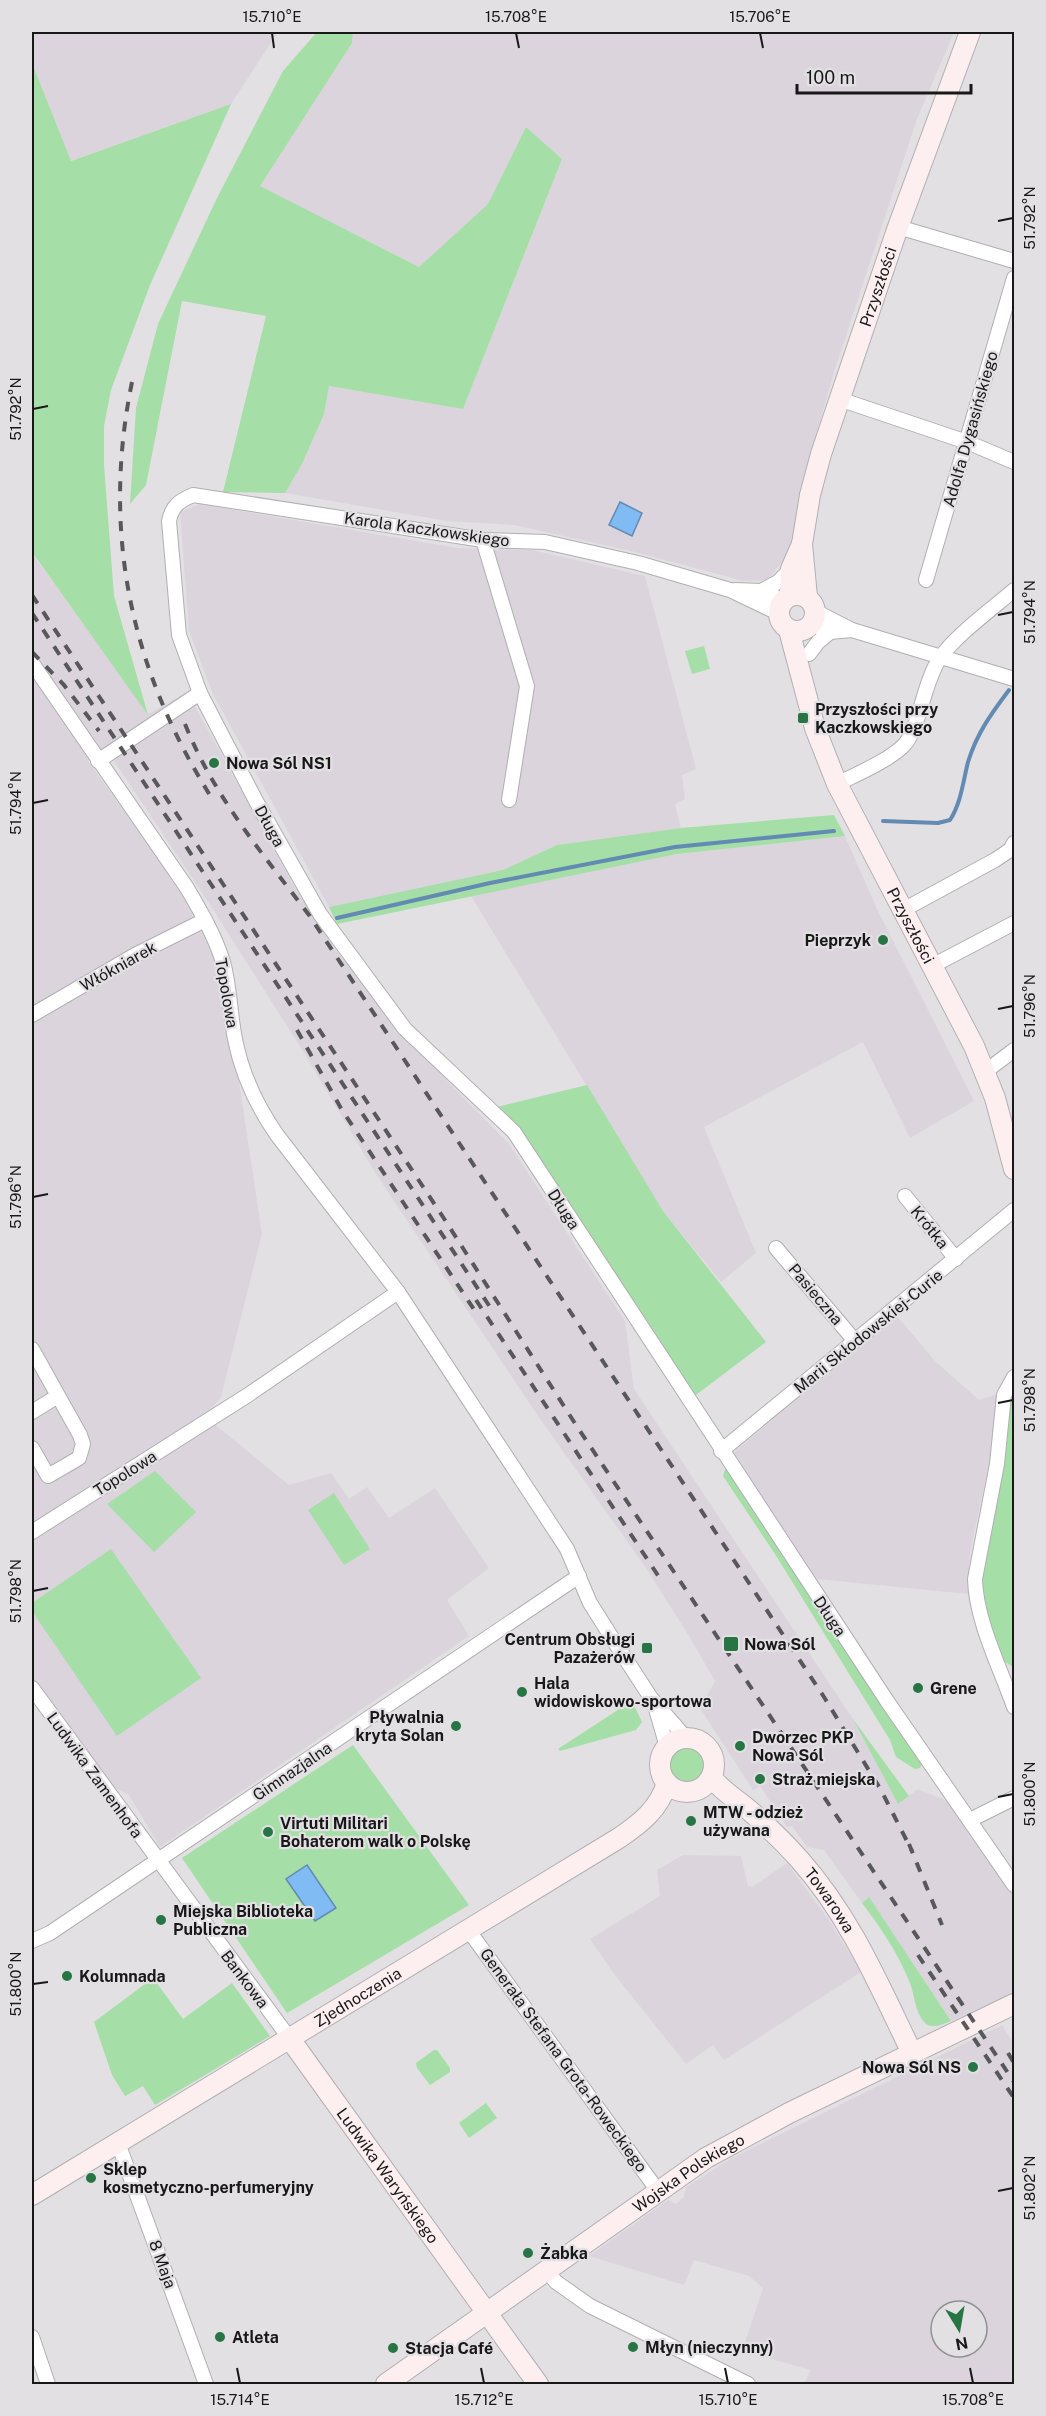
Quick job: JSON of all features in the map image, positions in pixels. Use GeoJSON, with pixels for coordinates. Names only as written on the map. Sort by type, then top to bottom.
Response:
{"type":"FeatureCollection","features":[{"type":"Feature","properties":{"kind":"street","name":"Przyszłości"},"geometry":{"type":"LineString","coordinates":[[802,544],[810,495],[840,399],[898,227],[970,32]]}},
{"type":"Feature","properties":{"kind":"street"},"geometry":{"type":"LineString","coordinates":[[898,227],[1014,261]]}},
{"type":"Feature","properties":{"kind":"street","name":"Adolfa Dygasińskiego"},"geometry":{"type":"LineString","coordinates":[[926,579],[1014,278]]}},
{"type":"Feature","properties":{"kind":"street"},"geometry":{"type":"LineString","coordinates":[[840,399],[966,442],[1014,462]]}},
{"type":"Feature","properties":{"kind":"street","name":"Karola Kaczkowskiego"},"geometry":{"type":"LineString","coordinates":[[169,521],[171,510],[180,500],[192,495],[483,540],[545,542],[638,563],[1014,679]]}},
{"type":"Feature","properties":{"kind":"street","name":"Długa"},"geometry":{"type":"LineString","coordinates":[[169,521],[179,635],[200,693],[256,801],[320,914],[405,1029],[514,1132],[887,1701],[1014,1885]]}},
{"type":"Feature","properties":{"kind":"street"},"geometry":{"type":"LineString","coordinates":[[483,540],[527,686],[509,800]]}},
{"type":"Feature","properties":{"kind":"street"},"geometry":{"type":"LineString","coordinates":[[761,591],[778,582],[791,569],[802,544]]}},
{"type":"Feature","properties":{"kind":"street"},"geometry":{"type":"LineString","coordinates":[[797,612],[802,544]]}},
{"type":"Feature","properties":{"kind":"street"},"geometry":{"type":"LineString","coordinates":[[791,569],[797,612],[809,654],[804,684]]}},
{"type":"Feature","properties":{"kind":"street","name":"Karola Kaczkowskiego"},"geometry":{"type":"LineString","coordinates":[[730,590],[761,591],[830,632],[852,630]]}},
{"type":"Feature","properties":{"kind":"street"},"geometry":{"type":"LineString","coordinates":[[837,783],[862,772],[905,744],[930,677],[940,658],[1014,590]]}},
{"type":"Feature","properties":{"kind":"street","name":"Przyszłości"},"geometry":{"type":"LineString","coordinates":[[797,612],[804,684],[815,728],[837,783],[986,1071],[1014,1169]]}},
{"type":"Feature","properties":{"kind":"street"},"geometry":{"type":"LineString","coordinates":[[809,654],[830,632]]}},
{"type":"Feature","properties":{"kind":"street","name":"Topolowa"},"geometry":{"type":"LineString","coordinates":[[32,663],[187,888],[205,920],[224,965],[238,1052],[252,1094],[277,1135],[398,1292],[546,1517],[567,1550],[579,1576]]}},
{"type":"Feature","properties":{"kind":"street"},"geometry":{"type":"LineString","coordinates":[[98,760],[200,693]]}},
{"type":"Feature","properties":{"kind":"street"},"geometry":{"type":"LineString","coordinates":[[903,910],[995,860],[1010,850],[1014,843]]}},
{"type":"Feature","properties":{"kind":"street","name":"Włókniarek"},"geometry":{"type":"LineString","coordinates":[[32,1015],[135,955],[205,920]]}},
{"type":"Feature","properties":{"kind":"street"},"geometry":{"type":"LineString","coordinates":[[932,966],[1014,923]]}},
{"type":"Feature","properties":{"kind":"street"},"geometry":{"type":"LineString","coordinates":[[986,1071],[1014,1050]]}},
{"type":"Feature","properties":{"kind":"street","name":"Krótka"},"geometry":{"type":"LineString","coordinates":[[905,1196],[956,1259]]}},
{"type":"Feature","properties":{"kind":"street","name":"Marii Skłodowskiej-Curie"},"geometry":{"type":"LineString","coordinates":[[721,1451],[1014,1210]]}},
{"type":"Feature","properties":{"kind":"street","name":"Pasieczna"},"geometry":{"type":"LineString","coordinates":[[776,1248],[855,1341]]}},
{"type":"Feature","properties":{"kind":"street","name":"Topolowa"},"geometry":{"type":"LineString","coordinates":[[32,1532],[248,1395],[398,1292]]}},
{"type":"Feature","properties":{"kind":"street"},"geometry":{"type":"LineString","coordinates":[[32,1349],[83,1444],[79,1458],[48,1476],[32,1448]]}},
{"type":"Feature","properties":{"kind":"street"},"geometry":{"type":"LineString","coordinates":[[1014,1377],[1004,1395],[997,1464],[975,1579],[975,1597],[979,1614],[1014,1707]]}},
{"type":"Feature","properties":{"kind":"street"},"geometry":{"type":"LineString","coordinates":[[32,1412],[58,1396]]}},
{"type":"Feature","properties":{"kind":"street"},"geometry":{"type":"LineString","coordinates":[[579,1576],[590,1603],[654,1702],[686,1738]]}},
{"type":"Feature","properties":{"kind":"street","name":"Gimnazjalna"},"geometry":{"type":"LineString","coordinates":[[32,1941],[50,1933],[158,1861],[579,1576]]}},
{"type":"Feature","properties":{"kind":"street","name":"Ludwika Zamenhofa"},"geometry":{"type":"LineString","coordinates":[[32,1688],[158,1861]]}},
{"type":"Feature","properties":{"kind":"street"},"geometry":{"type":"LineString","coordinates":[[654,1702],[667,1747]]}},
{"type":"Feature","properties":{"kind":"street"},"geometry":{"type":"LineString","coordinates":[[686,1738],[694,1739],[707,1747],[714,1761],[711,1777],[707,1783],[695,1791],[680,1791],[667,1783],[663,1777],[660,1761],[667,1747],[679,1739],[686,1738]]}},
{"type":"Feature","properties":{"kind":"street","name":"Towarowa"},"geometry":{"type":"LineString","coordinates":[[711,1777],[800,1859],[825,1893],[848,1925],[871,1966],[912,2053]]}},
{"type":"Feature","properties":{"kind":"street","name":"Zjednoczenia"},"geometry":{"type":"LineString","coordinates":[[32,2195],[469,1931],[633,1828],[659,1804],[667,1783]]}},
{"type":"Feature","properties":{"kind":"street"},"geometry":{"type":"LineString","coordinates":[[970,1820],[1014,1798]]}},
{"type":"Feature","properties":{"kind":"street","name":"Bankowa"},"geometry":{"type":"LineString","coordinates":[[158,1861],[290,2039]]}},
{"type":"Feature","properties":{"kind":"street","name":"Generała Stefana Grota-Roweckiego"},"geometry":{"type":"LineString","coordinates":[[469,1931],[658,2191]]}},
{"type":"Feature","properties":{"kind":"street","name":"Wojska Polskiego"},"geometry":{"type":"LineString","coordinates":[[386,2385],[658,2191],[734,2142],[1014,2004]]}},
{"type":"Feature","properties":{"kind":"street","name":"Ludwika Waryńskiego"},"geometry":{"type":"LineString","coordinates":[[290,2039],[538,2385]]}},
{"type":"Feature","properties":{"kind":"street","name":"8 Maja"},"geometry":{"type":"LineString","coordinates":[[118,2143],[206,2385]]}},
{"type":"Feature","properties":{"kind":"street"},"geometry":{"type":"LineString","coordinates":[[547,2271],[556,2282],[590,2306],[748,2385]]}},
{"type":"Feature","properties":{"kind":"street"},"geometry":{"type":"LineString","coordinates":[[32,2337],[48,2385]]}},
{"type":"Feature","properties":{"kind":"shaded area"},"geometry":{"type":"Polygon","coordinates":[[[32,32],[278,32],[231,104],[70,161],[32,63],[32,32]]]}},
{"type":"Feature","properties":{"kind":"shaded area"},"geometry":{"type":"Polygon","coordinates":[[[353,32],[954,32],[917,119],[834,372],[798,499],[796,528],[787,555],[768,580],[744,581],[631,551],[514,525],[447,521],[285,493],[302,464],[324,414],[329,386],[463,409],[562,159],[526,127],[488,204],[419,267],[259,186],[352,43],[353,32]]]}},
{"type":"Feature","properties":{"kind":"shaded area"},"geometry":{"type":"Polygon","coordinates":[[[200,504],[458,548],[532,550],[645,576],[696,769],[682,775],[685,799],[675,804],[681,828],[557,845],[503,870],[329,907],[213,694],[189,631],[180,512],[200,504]]]}},
{"type":"Feature","properties":{"kind":"shaded area"},"geometry":{"type":"Polygon","coordinates":[[[32,553],[148,714],[187,692],[295,888],[336,951],[447,1081],[509,1144],[625,1321],[634,1389],[853,1719],[898,1804],[918,1789],[954,1804],[1014,1893],[1014,1993],[951,2021],[869,1897],[862,1903],[824,1850],[807,1847],[792,1826],[787,1827],[760,1786],[753,1790],[700,1708],[715,1681],[689,1636],[644,1565],[538,1416],[376,1174],[306,1056],[207,900],[108,752],[101,749],[88,761],[212,933],[219,950],[262,1234],[221,1397],[204,1418],[32,1524],[32,553]]]}},
{"type":"Feature","properties":{"kind":"shaded area"},"geometry":{"type":"Polygon","coordinates":[[[845,836],[877,909],[974,1101],[910,1138],[863,1042],[704,1127],[756,1253],[721,1282],[663,1211],[471,896],[677,854],[845,836]]]}},
{"type":"Feature","properties":{"kind":"shaded area"},"geometry":{"type":"Polygon","coordinates":[[[897,1316],[936,1362],[979,1400],[998,1394],[993,1444],[970,1553],[968,1594],[817,1579],[734,1464],[735,1451],[897,1316]]]}},
{"type":"Feature","properties":{"kind":"shaded area"},"geometry":{"type":"Polygon","coordinates":[[[213,1423],[289,1485],[331,1473],[349,1499],[367,1487],[389,1518],[435,1488],[489,1568],[447,1600],[469,1636],[160,1847],[129,1795],[110,1785],[32,1678],[32,1540],[213,1423]]]}},
{"type":"Feature","properties":{"kind":"shaded area"},"geometry":{"type":"Polygon","coordinates":[[[683,1855],[741,1856],[748,1886],[752,1887],[787,1863],[831,1923],[861,1972],[724,2060],[713,2045],[686,2064],[614,1974],[590,1939],[660,1896],[657,1870],[683,1855]]]}},
{"type":"Feature","properties":{"kind":"shaded area"},"geometry":{"type":"Polygon","coordinates":[[[1002,2025],[1014,2044],[1014,2384],[804,2384],[811,2370],[742,2351],[763,2288],[749,2276],[694,2260],[684,2285],[589,2256],[668,2200],[676,2204],[684,2197],[686,2187],[732,2158],[1002,2025]]]}},
{"type":"Feature","properties":{"kind":"green space"},"geometry":{"type":"Polygon","coordinates":[[[317,32],[353,32],[352,43],[260,186],[419,267],[488,204],[526,127],[562,159],[463,409],[329,386],[324,414],[302,464],[285,493],[223,492],[266,316],[182,301],[146,485],[130,504],[136,408],[158,324],[216,200],[283,71],[317,32]]]}},
{"type":"Feature","properties":{"kind":"green space"},"geometry":{"type":"Polygon","coordinates":[[[32,63],[71,161],[231,104],[150,285],[111,390],[104,426],[104,465],[114,596],[148,715],[32,552],[32,63]]]}},
{"type":"Feature","properties":{"kind":"green space"},"geometry":{"type":"Polygon","coordinates":[[[704,646],[710,669],[692,674],[685,651],[704,646]]]}},
{"type":"Feature","properties":{"kind":"green space"},"geometry":{"type":"Polygon","coordinates":[[[834,815],[845,836],[677,854],[337,924],[329,907],[503,870],[557,845],[681,828],[834,815]]]}},
{"type":"Feature","properties":{"kind":"green space"},"geometry":{"type":"Polygon","coordinates":[[[587,1085],[663,1211],[766,1342],[692,1398],[497,1107],[587,1085]]]}},
{"type":"Feature","properties":{"kind":"green space"},"geometry":{"type":"Polygon","coordinates":[[[1014,1390],[1014,1665],[1011,1666],[1004,1661],[988,1616],[981,1582],[1007,1442],[1011,1398],[1014,1390]]]}},
{"type":"Feature","properties":{"kind":"green space"},"geometry":{"type":"Polygon","coordinates":[[[725,1469],[732,1476],[922,1764],[920,1768],[915,1769],[896,1757],[890,1740],[775,1554],[723,1476],[725,1469]]]}},
{"type":"Feature","properties":{"kind":"green space"},"geometry":{"type":"Polygon","coordinates":[[[155,1471],[196,1512],[154,1552],[107,1504],[155,1471]]]}},
{"type":"Feature","properties":{"kind":"green space"},"geometry":{"type":"Polygon","coordinates":[[[334,1493],[370,1549],[344,1565],[308,1510],[334,1493]]]}},
{"type":"Feature","properties":{"kind":"green space"},"geometry":{"type":"Polygon","coordinates":[[[111,1549],[201,1678],[117,1736],[32,1611],[32,1603],[111,1549]]]}},
{"type":"Feature","properties":{"kind":"green space"},"geometry":{"type":"Polygon","coordinates":[[[633,1703],[642,1722],[636,1730],[560,1751],[558,1749],[627,1704],[633,1703]]]}},
{"type":"Feature","properties":{"kind":"green space"},"geometry":{"type":"Polygon","coordinates":[[[853,1719],[909,1796],[898,1804],[853,1719]]]}},
{"type":"Feature","properties":{"kind":"green space"},"geometry":{"type":"Polygon","coordinates":[[[353,1745],[469,1905],[287,2013],[182,1858],[353,1745]]]}},
{"type":"Feature","properties":{"kind":"green space"},"geometry":{"type":"Polygon","coordinates":[[[687,1747],[699,1752],[704,1764],[699,1776],[687,1781],[675,1776],[670,1764],[675,1752],[687,1747]]]}},
{"type":"Feature","properties":{"kind":"green space"},"geometry":{"type":"Polygon","coordinates":[[[869,1897],[951,2021],[931,2026],[922,2019],[900,1961],[862,1903],[869,1897]]]}},
{"type":"Feature","properties":{"kind":"green space"},"geometry":{"type":"Polygon","coordinates":[[[153,1978],[183,2019],[232,1983],[270,2036],[155,2105],[143,2086],[125,2096],[112,2075],[94,2022],[153,1978]]]}},
{"type":"Feature","properties":{"kind":"green space"},"geometry":{"type":"Polygon","coordinates":[[[437,2050],[450,2068],[450,2072],[430,2085],[417,2068],[416,2063],[437,2050]]]}},
{"type":"Feature","properties":{"kind":"green space"},"geometry":{"type":"Polygon","coordinates":[[[486,2103],[497,2118],[469,2138],[459,2123],[486,2103]]]}},
{"type":"Feature","properties":{"kind":"water"},"geometry":{"type":"Polygon","coordinates":[[[620,502],[642,513],[632,536],[609,525],[620,502]]]}},
{"type":"Feature","properties":{"kind":"water"},"geometry":{"type":"Polygon","coordinates":[[[307,1865],[336,1908],[315,1921],[286,1879],[307,1865]]]}},
{"type":"Feature","properties":{"kind":"waterway"},"geometry":{"type":"LineString","coordinates":[[883,821],[938,823],[950,820],[959,799],[968,762],[980,733],[1009,690]]}},
{"type":"Feature","properties":{"kind":"waterway"},"geometry":{"type":"LineString","coordinates":[[337,918],[490,883],[675,847],[834,831]]}},
{"type":"Feature","properties":{"kind":"railway"},"geometry":{"type":"LineString","coordinates":[[132,382],[123,438],[120,493],[122,547],[130,599],[143,651],[161,702],[213,800]]}},
{"type":"Feature","properties":{"kind":"railway"},"geometry":{"type":"LineString","coordinates":[[32,595],[443,1217],[576,1425],[1014,2082]]}},
{"type":"Feature","properties":{"kind":"railway"},"geometry":{"type":"LineString","coordinates":[[32,613],[490,1307]]}},
{"type":"Feature","properties":{"kind":"railway"},"geometry":{"type":"LineString","coordinates":[[32,652],[64,685],[99,731]]}},
{"type":"Feature","properties":{"kind":"railway"},"geometry":{"type":"LineString","coordinates":[[185,724],[210,776],[225,800],[257,847],[309,915],[824,1697],[881,1790],[912,1851]]}},
{"type":"Feature","properties":{"kind":"railway"},"geometry":{"type":"LineString","coordinates":[[297,1030],[342,1110],[477,1314]]}},
{"type":"Feature","properties":{"kind":"railway"},"geometry":{"type":"LineString","coordinates":[[476,1300],[661,1580]]}},
{"type":"Feature","properties":{"kind":"railway"},"geometry":{"type":"LineString","coordinates":[[909,1844],[942,1925]]}},
{"type":"Feature","properties":{"kind":"railway"},"geometry":{"type":"LineString","coordinates":[[918,1955],[1014,2098]]}},
{"type":"Feature","properties":{"kind":"railway"},"geometry":{"type":"LineString","coordinates":[[1008,2053],[1014,2063]]}},
{"type":"Feature","properties":{"kind":"place","name":"Przyszłości przy Kaczkowskiego"},"geometry":{"type":"Point","coordinates":[803,718]}},
{"type":"Feature","properties":{"kind":"place","name":"Nowa Sól NS1"},"geometry":{"type":"Point","coordinates":[214,763]}},
{"type":"Feature","properties":{"kind":"place","name":"Pieprzyk"},"geometry":{"type":"Point","coordinates":[883,940]}},
{"type":"Feature","properties":{"kind":"place","name":"Nowa Sól"},"geometry":{"type":"Point","coordinates":[731,1644]}},
{"type":"Feature","properties":{"kind":"place","name":"Centrum Obsługi Pazażerów"},"geometry":{"type":"Point","coordinates":[647,1648]}},
{"type":"Feature","properties":{"kind":"place","name":"Grene"},"geometry":{"type":"Point","coordinates":[918,1688]}},
{"type":"Feature","properties":{"kind":"place","name":"Hala widowiskowo-sportowa"},"geometry":{"type":"Point","coordinates":[522,1692]}},
{"type":"Feature","properties":{"kind":"place","name":"Pływalnia kryta Solan"},"geometry":{"type":"Point","coordinates":[456,1726]}},
{"type":"Feature","properties":{"kind":"place","name":"Dworzec PKP Nowa Sól"},"geometry":{"type":"Point","coordinates":[740,1746]}},
{"type":"Feature","properties":{"kind":"place","name":"Straż miejska"},"geometry":{"type":"Point","coordinates":[760,1779]}},
{"type":"Feature","properties":{"kind":"place","name":"MTW - odzież używana"},"geometry":{"type":"Point","coordinates":[691,1821]}},
{"type":"Feature","properties":{"kind":"place","name":"Virtuti Militari Bohaterom walk o Polskę"},"geometry":{"type":"Point","coordinates":[268,1832]}},
{"type":"Feature","properties":{"kind":"place","name":"Miejska Biblioteka Publiczna"},"geometry":{"type":"Point","coordinates":[161,1920]}},
{"type":"Feature","properties":{"kind":"place","name":"Kolumnada"},"geometry":{"type":"Point","coordinates":[67,1976]}},
{"type":"Feature","properties":{"kind":"place","name":"Nowa Sól NS"},"geometry":{"type":"Point","coordinates":[973,2067]}},
{"type":"Feature","properties":{"kind":"place","name":"Sklep kosmetyczno-perfumeryjny"},"geometry":{"type":"Point","coordinates":[91,2178]}},
{"type":"Feature","properties":{"kind":"place","name":"Żabka"},"geometry":{"type":"Point","coordinates":[528,2253]}},
{"type":"Feature","properties":{"kind":"place","name":"Atleta"},"geometry":{"type":"Point","coordinates":[220,2337]}},
{"type":"Feature","properties":{"kind":"place","name":"Młyn (nieczynny)"},"geometry":{"type":"Point","coordinates":[633,2347]}},
{"type":"Feature","properties":{"kind":"place","name":"Stacja Café"},"geometry":{"type":"Point","coordinates":[393,2348]}}]}
